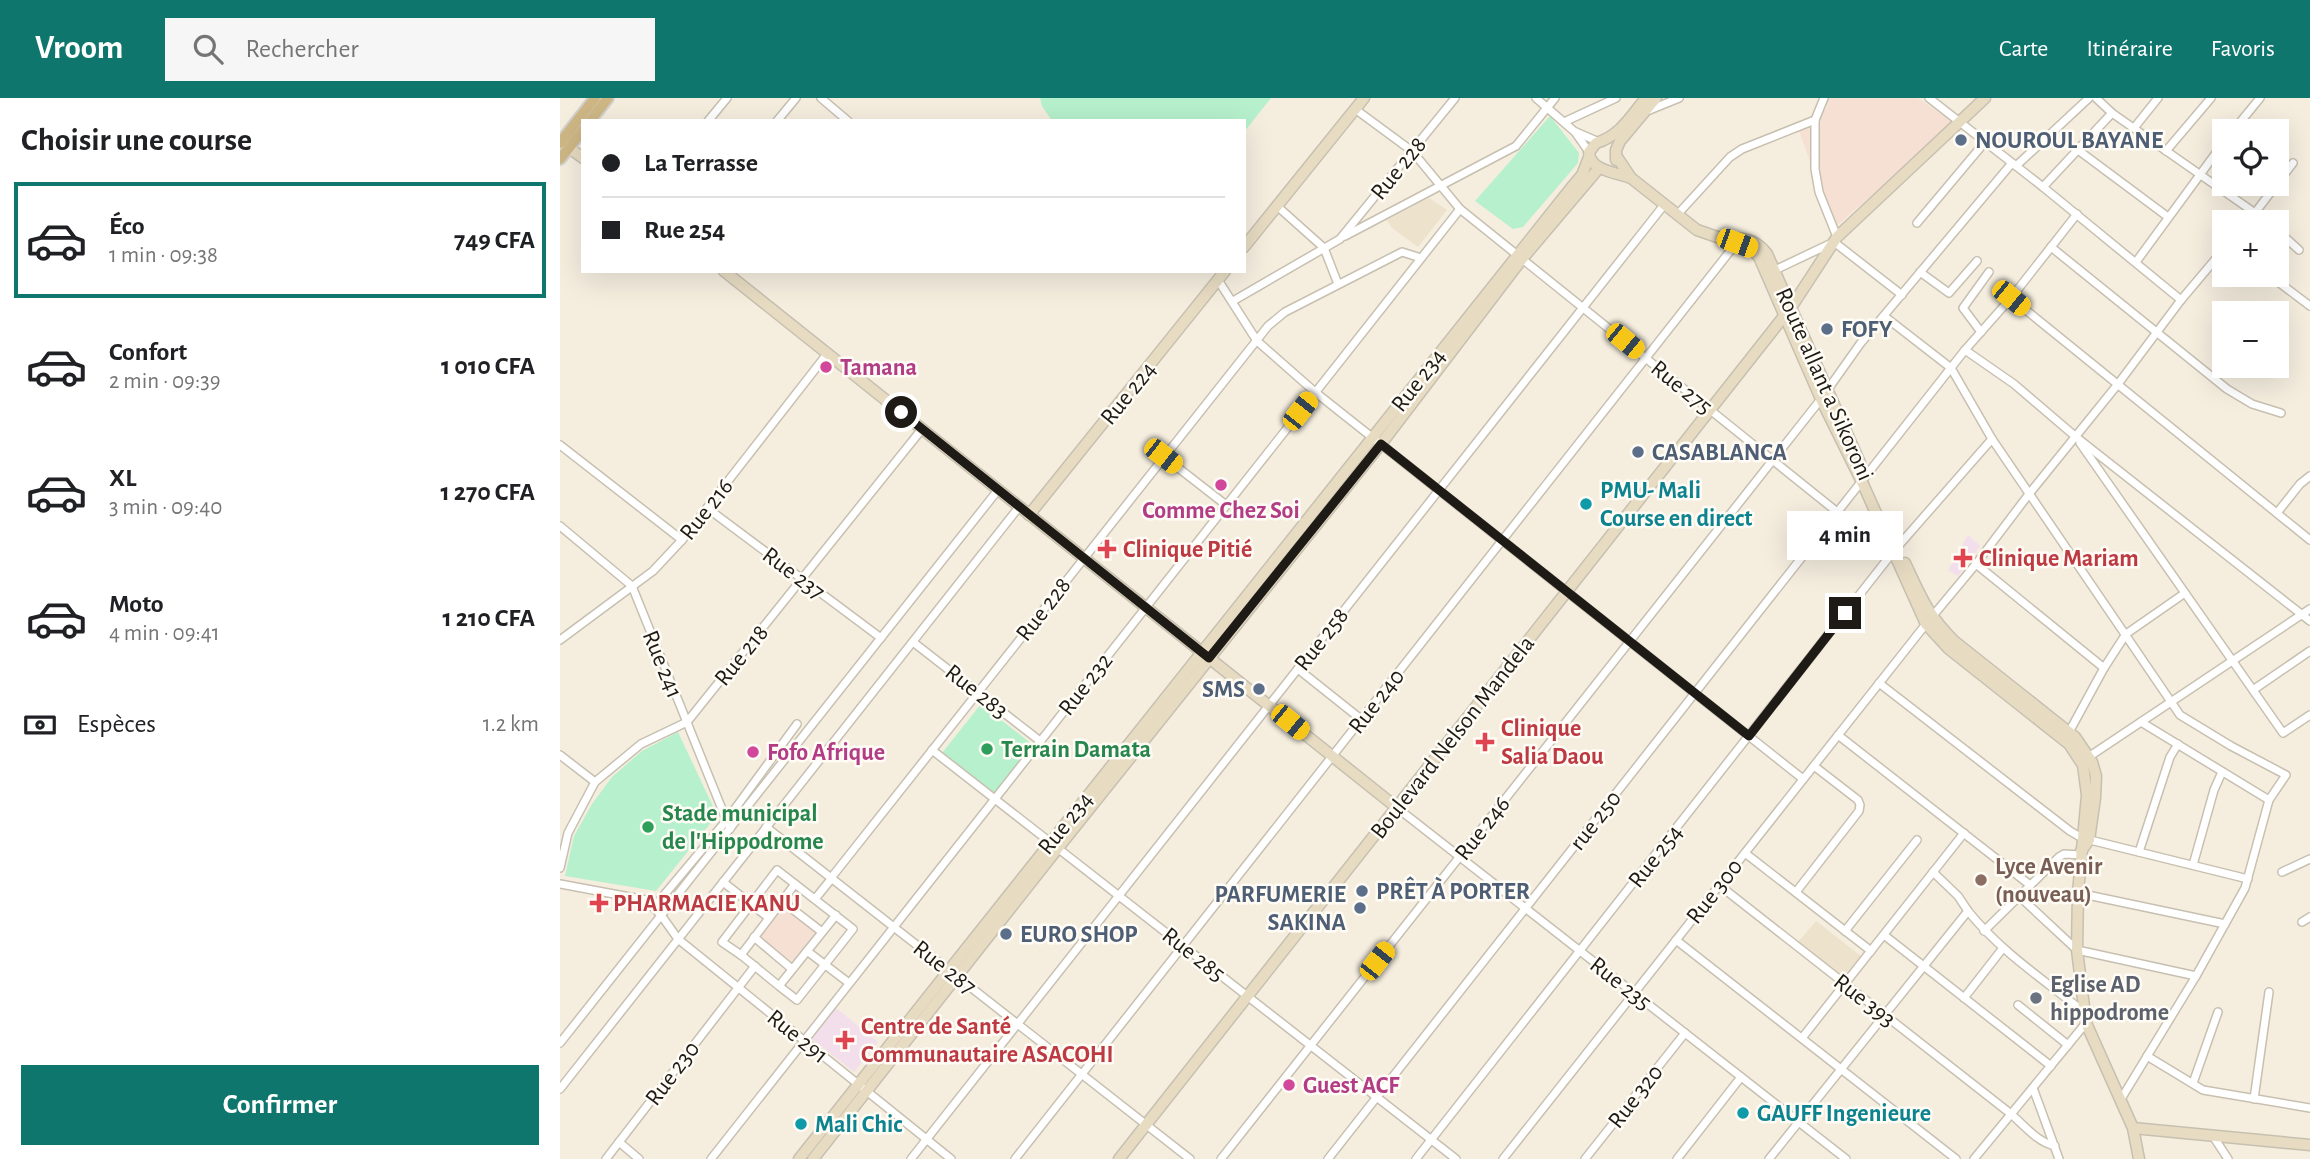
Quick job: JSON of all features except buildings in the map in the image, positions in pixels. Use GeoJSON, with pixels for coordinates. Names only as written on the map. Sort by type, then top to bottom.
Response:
{"type":"FeatureCollection","features":[{"type":"Feature","properties":{"kind":"main road"},"geometry":{"type":"LineString","coordinates":[[560,159],[563,144],[595,98]]}},
{"type":"Feature","properties":{"kind":"main road"},"geometry":{"type":"LineString","coordinates":[[592,119],[608,98]]}},
{"type":"Feature","properties":{"kind":"main road"},"geometry":{"type":"LineString","coordinates":[[563,144],[581,131]]}},
{"type":"Feature","properties":{"kind":"street"},"geometry":{"type":"LineString","coordinates":[[710,119],[727,98]]}},
{"type":"Feature","properties":{"kind":"street"},"geometry":{"type":"LineString","coordinates":[[779,119],[796,98]]}},
{"type":"Feature","properties":{"kind":"street"},"geometry":{"type":"LineString","coordinates":[[821,98],[846,119]]}},
{"type":"Feature","properties":{"kind":"street"},"geometry":{"type":"LineString","coordinates":[[1246,245],[1364,98]]}},
{"type":"Feature","properties":{"kind":"street","name":"Rue 228"},"geometry":{"type":"LineString","coordinates":[[1233,301],[1340,239],[1455,98]]}},
{"type":"Feature","properties":{"kind":"street"},"geometry":{"type":"LineString","coordinates":[[1536,98],[1575,132],[1593,164],[1631,178]]}},
{"type":"Feature","properties":{"kind":"street"},"geometry":{"type":"LineString","coordinates":[[1340,239],[1516,146],[1555,98]]}},
{"type":"Feature","properties":{"kind":"street"},"geometry":{"type":"LineString","coordinates":[[1564,122],[1616,98]]}},
{"type":"Feature","properties":{"kind":"street"},"geometry":{"type":"LineString","coordinates":[[1589,155],[1592,146],[1620,129],[1646,98]]}},
{"type":"Feature","properties":{"kind":"street"},"geometry":{"type":"LineString","coordinates":[[1602,168],[1614,163],[1616,153],[1656,98]]}},
{"type":"Feature","properties":{"kind":"street"},"geometry":{"type":"LineString","coordinates":[[1643,113],[1679,98]]}},
{"type":"Feature","properties":{"kind":"street"},"geometry":{"type":"LineString","coordinates":[[1824,98],[1815,120],[1815,169],[1819,192],[1835,240],[1902,295]]}},
{"type":"Feature","properties":{"kind":"street"},"geometry":{"type":"LineString","coordinates":[[1929,98],[2181,300]]}},
{"type":"Feature","properties":{"kind":"street","name":"Boulevard Nelson Mandela"},"geometry":{"type":"LineString","coordinates":[[1119,1159],[1789,311],[1835,240],[1985,98]]}},
{"type":"Feature","properties":{"kind":"street","name":"Rue 246"},"geometry":{"type":"LineString","coordinates":[[1221,1159],[1884,316],[2014,165],[2089,98]]}},
{"type":"Feature","properties":{"kind":"street"},"geometry":{"type":"LineString","coordinates":[[2096,98],[2112,113],[2253,210]]}},
{"type":"Feature","properties":{"kind":"street"},"geometry":{"type":"LineString","coordinates":[[2134,128],[2158,98]]}},
{"type":"Feature","properties":{"kind":"street"},"geometry":{"type":"LineString","coordinates":[[2166,150],[2211,98]]}},
{"type":"Feature","properties":{"kind":"street"},"geometry":{"type":"LineString","coordinates":[[2243,119],[2260,98]]}},
{"type":"Feature","properties":{"kind":"street"},"geometry":{"type":"LineString","coordinates":[[1355,109],[1412,151],[1441,186]]}},
{"type":"Feature","properties":{"kind":"street"},"geometry":{"type":"LineString","coordinates":[[2043,187],[2112,113]]}},
{"type":"Feature","properties":{"kind":"street"},"geometry":{"type":"LineString","coordinates":[[1677,215],[1730,157],[1742,149],[1815,120]]}},
{"type":"Feature","properties":{"kind":"street"},"geometry":{"type":"LineString","coordinates":[[1575,132],[1602,141],[1616,153],[1631,178],[1698,230],[1739,241],[1752,248],[1789,311],[1821,399],[1864,480],[1928,621],[1949,649],[2067,736],[2085,759],[2087,795],[2078,893],[2077,950],[2084,1012],[2086,1023],[2133,1128],[2139,1159]]}},
{"type":"Feature","properties":{"kind":"street"},"geometry":{"type":"LineString","coordinates":[[1917,223],[1985,142]]}},
{"type":"Feature","properties":{"kind":"street"},"geometry":{"type":"LineString","coordinates":[[563,144],[581,157]]}},
{"type":"Feature","properties":{"kind":"street"},"geometry":{"type":"LineString","coordinates":[[2078,150],[2168,217]]}},
{"type":"Feature","properties":{"kind":"street","name":"Rue 234"},"geometry":{"type":"LineString","coordinates":[[799,1159],[862,1088],[1376,441],[1520,257],[1581,175],[1589,155]]}},
{"type":"Feature","properties":{"kind":"street"},"geometry":{"type":"LineString","coordinates":[[2136,262],[2212,157]]}},
{"type":"Feature","properties":{"kind":"street"},"geometry":{"type":"LineString","coordinates":[[2258,210],[2293,163]]}},
{"type":"Feature","properties":{"kind":"street","name":"Rue 234"},"geometry":{"type":"LineString","coordinates":[[1520,257],[1602,168]]}},
{"type":"Feature","properties":{"kind":"street","name":"Rue 275"},"geometry":{"type":"LineString","coordinates":[[1441,186],[1460,209],[1872,540],[1895,549]]}},
{"type":"Feature","properties":{"kind":"street","name":"Rue 258"},"geometry":{"type":"LineString","coordinates":[[911,1159],[1664,205]]}},
{"type":"Feature","properties":{"kind":"street"},"geometry":{"type":"LineString","coordinates":[[1277,206],[1324,248],[1338,284]]}},
{"type":"Feature","properties":{"kind":"street","name":"Rue 232"},"geometry":{"type":"LineString","coordinates":[[710,1159],[1460,209]]}},
{"type":"Feature","properties":{"kind":"street","name":"rue 250"},"geometry":{"type":"LineString","coordinates":[[1328,1159],[1951,368],[2011,298],[2077,214]]}},
{"type":"Feature","properties":{"kind":"street"},"geometry":{"type":"LineString","coordinates":[[1775,270],[1835,240]]}},
{"type":"Feature","properties":{"kind":"street","name":"Route allant a Sikoroni"},"geometry":{"type":"LineString","coordinates":[[1739,241],[1760,244],[1775,270],[1789,311],[1827,388],[1864,480]]}},
{"type":"Feature","properties":{"kind":"street","name":"Rue 240"},"geometry":{"type":"LineString","coordinates":[[1015,1159],[1739,241]]}},
{"type":"Feature","properties":{"kind":"street"},"geometry":{"type":"LineString","coordinates":[[2289,241],[2299,250]]}},
{"type":"Feature","properties":{"kind":"street"},"geometry":{"type":"LineString","coordinates":[[2051,247],[2227,388],[2252,404],[2281,413]]}},
{"type":"Feature","properties":{"kind":"street","name":"Rue 228"},"geometry":{"type":"LineString","coordinates":[[815,899],[1268,326],[1285,312],[1402,252],[1421,258]]}},
{"type":"Feature","properties":{"kind":"street"},"geometry":{"type":"LineString","coordinates":[[1920,272],[1949,293],[1977,261]]}},
{"type":"Feature","properties":{"kind":"street","name":"Rue 300"},"geometry":{"type":"LineString","coordinates":[[1503,1159],[2212,264]]}},
{"type":"Feature","properties":{"kind":"street"},"geometry":{"type":"LineString","coordinates":[[1981,332],[1963,308],[1989,272]]}},
{"type":"Feature","properties":{"kind":"street"},"geometry":{"type":"LineString","coordinates":[[727,273],[1396,807]]}},
{"type":"Feature","properties":{"kind":"street"},"geometry":{"type":"LineString","coordinates":[[1222,276],[1233,301],[1257,341],[1315,392],[1803,779]]}},
{"type":"Feature","properties":{"kind":"street","name":"Rue 224"},"geometry":{"type":"LineString","coordinates":[[1030,515],[1222,276]]}},
{"type":"Feature","properties":{"kind":"street"},"geometry":{"type":"LineString","coordinates":[[2285,287],[2310,306]]}},
{"type":"Feature","properties":{"kind":"street"},"geometry":{"type":"LineString","coordinates":[[2011,298],[2310,540]]}},
{"type":"Feature","properties":{"kind":"street"},"geometry":{"type":"LineString","coordinates":[[1884,316],[1951,368],[1992,439],[2180,715],[2286,775],[2269,800],[2248,879],[2196,976],[2121,1099]]}},
{"type":"Feature","properties":{"kind":"street"},"geometry":{"type":"LineString","coordinates":[[1965,351],[2014,384],[2076,437],[2310,621]]}},
{"type":"Feature","properties":{"kind":"street","name":"Rue 216"},"geometry":{"type":"LineString","coordinates":[[560,639],[653,571],[682,540],[828,354]]}},
{"type":"Feature","properties":{"kind":"street","name":"Rue 218"},"geometry":{"type":"LineString","coordinates":[[560,868],[568,833],[595,782],[641,744],[687,722],[922,429]]}},
{"type":"Feature","properties":{"kind":"street"},"geometry":{"type":"LineString","coordinates":[[2076,437],[2283,733],[2310,715]]}},
{"type":"Feature","properties":{"kind":"street","name":"Rue 254"},"geometry":{"type":"LineString","coordinates":[[1416,1159],[1895,549],[1992,439]]}},
{"type":"Feature","properties":{"kind":"street"},"geometry":{"type":"LineString","coordinates":[[560,445],[682,540]]}},
{"type":"Feature","properties":{"kind":"street"},"geometry":{"type":"LineString","coordinates":[[1163,456],[1226,505]]}},
{"type":"Feature","properties":{"kind":"street"},"geometry":{"type":"LineString","coordinates":[[2277,513],[2300,484],[2310,476]]}},
{"type":"Feature","properties":{"kind":"street"},"geometry":{"type":"LineString","coordinates":[[560,884],[646,900],[654,907],[728,825],[998,490]]}},
{"type":"Feature","properties":{"kind":"street"},"geometry":{"type":"LineString","coordinates":[[560,1089],[1020,507]]}},
{"type":"Feature","properties":{"kind":"street","name":"Rue 237"},"geometry":{"type":"LineString","coordinates":[[707,508],[881,638]]}},
{"type":"Feature","properties":{"kind":"street","name":"Rue 241"},"geometry":{"type":"LineString","coordinates":[[560,526],[632,586],[728,825]]}},
{"type":"Feature","properties":{"kind":"street"},"geometry":{"type":"LineString","coordinates":[[1976,564],[2104,668]]}},
{"type":"Feature","properties":{"kind":"street"},"geometry":{"type":"LineString","coordinates":[[2067,736],[2126,634],[2185,593]]}},
{"type":"Feature","properties":{"kind":"street"},"geometry":{"type":"LineString","coordinates":[[2085,759],[2310,609]]}},
{"type":"Feature","properties":{"kind":"street","name":"Rue 283"},"geometry":{"type":"LineString","coordinates":[[913,642],[1040,741]]}},
{"type":"Feature","properties":{"kind":"street"},"geometry":{"type":"LineString","coordinates":[[2253,690],[2310,651]]}},
{"type":"Feature","properties":{"kind":"street"},"geometry":{"type":"LineString","coordinates":[[1298,669],[1362,720]]}},
{"type":"Feature","properties":{"kind":"street"},"geometry":{"type":"LineString","coordinates":[[1879,683],[2070,831],[2085,839],[2248,879]]}},
{"type":"Feature","properties":{"kind":"street"},"geometry":{"type":"LineString","coordinates":[[2141,722],[2269,800]]}},
{"type":"Feature","properties":{"kind":"street"},"geometry":{"type":"LineString","coordinates":[[560,1043],[728,825],[797,724]]}},
{"type":"Feature","properties":{"kind":"street"},"geometry":{"type":"LineString","coordinates":[[1838,735],[2030,885]]}},
{"type":"Feature","properties":{"kind":"street"},"geometry":{"type":"LineString","coordinates":[[2139,852],[2170,757],[2178,744]]}},
{"type":"Feature","properties":{"kind":"street","name":"Rue 285"},"geometry":{"type":"LineString","coordinates":[[932,750],[1456,1159]]}},
{"type":"Feature","properties":{"kind":"street"},"geometry":{"type":"LineString","coordinates":[[560,755],[595,782]]}},
{"type":"Feature","properties":{"kind":"street"},"geometry":{"type":"LineString","coordinates":[[1796,892],[1859,811],[1860,805],[1858,800],[1814,766]]}},
{"type":"Feature","properties":{"kind":"street"},"geometry":{"type":"LineString","coordinates":[[2193,865],[2214,790],[2222,772]]}},
{"type":"Feature","properties":{"kind":"street","name":"Rue 235"},"geometry":{"type":"LineString","coordinates":[[1396,807],[1846,1159]]}},
{"type":"Feature","properties":{"kind":"street","name":"Rue 287"},"geometry":{"type":"LineString","coordinates":[[766,827],[1190,1159]]}},
{"type":"Feature","properties":{"kind":"street"},"geometry":{"type":"LineString","coordinates":[[1802,1038],[1964,834]]}},
{"type":"Feature","properties":{"kind":"street"},"geometry":{"type":"LineString","coordinates":[[1845,931],[1917,840]]}},
{"type":"Feature","properties":{"kind":"street"},"geometry":{"type":"LineString","coordinates":[[1745,853],[1871,951]]}},
{"type":"Feature","properties":{"kind":"street"},"geometry":{"type":"LineString","coordinates":[[1984,931],[2064,854],[2081,853]]}},
{"type":"Feature","properties":{"kind":"street"},"geometry":{"type":"LineString","coordinates":[[2282,872],[2310,859]]}},
{"type":"Feature","properties":{"kind":"street"},"geometry":{"type":"LineString","coordinates":[[777,870],[795,884],[853,929],[797,1000],[722,942],[777,870]]}},
{"type":"Feature","properties":{"kind":"street"},"geometry":{"type":"LineString","coordinates":[[1933,872],[1958,896],[1984,931],[2084,1012]]}},
{"type":"Feature","properties":{"kind":"street"},"geometry":{"type":"LineString","coordinates":[[723,882],[769,918]]}},
{"type":"Feature","properties":{"kind":"street"},"geometry":{"type":"LineString","coordinates":[[741,955],[795,884]]}},
{"type":"Feature","properties":{"kind":"street","name":"Rue 393"},"geometry":{"type":"LineString","coordinates":[[1719,885],[2011,1114],[2045,1144],[2055,1146]]}},
{"type":"Feature","properties":{"kind":"street"},"geometry":{"type":"LineString","coordinates":[[2078,893],[2225,924]]}},
{"type":"Feature","properties":{"kind":"street"},"geometry":{"type":"LineString","coordinates":[[2019,896],[2077,950],[2196,976]]}},
{"type":"Feature","properties":{"kind":"street"},"geometry":{"type":"LineString","coordinates":[[782,901],[822,932]]}},
{"type":"Feature","properties":{"kind":"street","name":"Rue 291"},"geometry":{"type":"LineString","coordinates":[[654,907],[678,939],[951,1159]]}},
{"type":"Feature","properties":{"kind":"street"},"geometry":{"type":"LineString","coordinates":[[1769,1159],[1968,911]]}},
{"type":"Feature","properties":{"kind":"street"},"geometry":{"type":"LineString","coordinates":[[779,986],[836,915]]}},
{"type":"Feature","properties":{"kind":"street"},"geometry":{"type":"LineString","coordinates":[[2302,922],[2310,918]]}},
{"type":"Feature","properties":{"kind":"street"},"geometry":{"type":"LineString","coordinates":[[1884,935],[2051,1066]]}},
{"type":"Feature","properties":{"kind":"street"},"geometry":{"type":"LineString","coordinates":[[754,937],[792,969]]}},
{"type":"Feature","properties":{"kind":"street"},"geometry":{"type":"LineString","coordinates":[[1676,940],[1956,1159]]}},
{"type":"Feature","properties":{"kind":"street"},"geometry":{"type":"LineString","coordinates":[[1964,998],[2003,948]]}},
{"type":"Feature","properties":{"kind":"street"},"geometry":{"type":"LineString","coordinates":[[807,951],[849,983]]}},
{"type":"Feature","properties":{"kind":"street","name":"Rue 230"},"geometry":{"type":"LineString","coordinates":[[606,1159],[755,966]]}},
{"type":"Feature","properties":{"kind":"street"},"geometry":{"type":"LineString","coordinates":[[2254,1098],[2269,992]]}},
{"type":"Feature","properties":{"kind":"street"},"geometry":{"type":"LineString","coordinates":[[2018,1005],[2068,1045]]}},
{"type":"Feature","properties":{"kind":"street"},"geometry":{"type":"LineString","coordinates":[[2193,1083],[2218,1013]]}},
{"type":"Feature","properties":{"kind":"street"},"geometry":{"type":"LineString","coordinates":[[1974,1159],[2086,1023]]}},
{"type":"Feature","properties":{"kind":"street","name":"Rue 320"},"geometry":{"type":"LineString","coordinates":[[1585,1159],[1685,1033]]}},
{"type":"Feature","properties":{"kind":"street"},"geometry":{"type":"LineString","coordinates":[[2147,1056],[2203,1090],[2310,1108]]}},
{"type":"Feature","properties":{"kind":"street"},"geometry":{"type":"LineString","coordinates":[[1677,1159],[1741,1077]]}},
{"type":"Feature","properties":{"kind":"street","name":"Rue 234"},"geometry":{"type":"LineString","coordinates":[[813,1159],[862,1088]]}},
{"type":"Feature","properties":{"kind":"street"},"geometry":{"type":"LineString","coordinates":[[2033,1088],[2059,1159]]}},
{"type":"Feature","properties":{"kind":"street"},"geometry":{"type":"LineString","coordinates":[[2133,1128],[2310,1145],[2310,1140]]}},
{"type":"Feature","properties":{"kind":"street"},"geometry":{"type":"LineString","coordinates":[[2213,1136],[2228,1159]]}},
{"type":"Feature","properties":{"kind":"street"},"geometry":{"type":"LineString","coordinates":[[619,1142],[639,1159]]}},
{"type":"Feature","properties":{"kind":"shaded area"},"geometry":{"type":"Polygon","coordinates":[[[1825,98],[1918,98],[1954,123],[1834,228],[1798,128],[1827,108],[1825,98]]]}},
{"type":"Feature","properties":{"kind":"shaded area"},"geometry":{"type":"Polygon","coordinates":[[[1429,198],[1447,210],[1418,247],[1392,228],[1387,220],[1429,198]]]}},
{"type":"Feature","properties":{"kind":"shaded area","name":"Clinique Mariam"},"geometry":{"type":"Polygon","coordinates":[[[1968,535],[1980,546],[1958,576],[1948,570],[1968,535]]]}},
{"type":"Feature","properties":{"kind":"shaded area"},"geometry":{"type":"Polygon","coordinates":[[[782,904],[819,932],[791,965],[757,937],[782,904]]]}},
{"type":"Feature","properties":{"kind":"shaded area"},"geometry":{"type":"Polygon","coordinates":[[[1816,921],[1861,956],[1841,979],[1798,942],[1816,921]]]}},
{"type":"Feature","properties":{"kind":"shaded area","name":"Centre de Santé Communautaire ASACOHI"},"geometry":{"type":"Polygon","coordinates":[[[836,1008],[878,1042],[854,1072],[812,1039],[836,1008]]]}},
{"type":"Feature","properties":{"kind":"green space"},"geometry":{"type":"Polygon","coordinates":[[[1040,98],[1271,98],[1246,129],[1246,119],[1051,119],[1040,98]]]}},
{"type":"Feature","properties":{"kind":"green space"},"geometry":{"type":"Polygon","coordinates":[[[1550,116],[1579,153],[1578,163],[1523,227],[1513,229],[1475,201],[1550,116]]]}},
{"type":"Feature","properties":{"kind":"green space","name":"Terrain Damata"},"geometry":{"type":"Polygon","coordinates":[[[981,704],[1033,745],[993,795],[942,753],[981,704]]]}},
{"type":"Feature","properties":{"kind":"green space"},"geometry":{"type":"Polygon","coordinates":[[[678,732],[717,815],[656,891],[565,876],[574,836],[592,804],[612,777],[642,751],[678,732]]]}},
{"type":"Feature","properties":{"kind":"place","name":"NOUROUL BAYANE"},"geometry":{"type":"Point","coordinates":[1961,140]}},
{"type":"Feature","properties":{"kind":"place","name":"FOFY"},"geometry":{"type":"Point","coordinates":[1827,329]}},
{"type":"Feature","properties":{"kind":"place","name":"Tamana"},"geometry":{"type":"Point","coordinates":[826,367]}},
{"type":"Feature","properties":{"kind":"place","name":"CASABLANCA"},"geometry":{"type":"Point","coordinates":[1638,452]}},
{"type":"Feature","properties":{"kind":"place","name":"Comme Chez Soi"},"geometry":{"type":"Point","coordinates":[1221,485]}},
{"type":"Feature","properties":{"kind":"place","name":"PMU- Mali Course en direct"},"geometry":{"type":"Point","coordinates":[1586,504]}},
{"type":"Feature","properties":{"kind":"place","name":"Clinique Pitié"},"geometry":{"type":"Point","coordinates":[1107,549]}},
{"type":"Feature","properties":{"kind":"place","name":"Clinique Mariam"},"geometry":{"type":"Point","coordinates":[1963,558]}},
{"type":"Feature","properties":{"kind":"place","name":"SMS"},"geometry":{"type":"Point","coordinates":[1259,689]}},
{"type":"Feature","properties":{"kind":"place","name":"Clinique Salia Daou"},"geometry":{"type":"Point","coordinates":[1485,742]}},
{"type":"Feature","properties":{"kind":"place","name":"Terrain Damata"},"geometry":{"type":"Point","coordinates":[987,749]}},
{"type":"Feature","properties":{"kind":"place","name":"Fofo Afrique"},"geometry":{"type":"Point","coordinates":[753,752]}},
{"type":"Feature","properties":{"kind":"place","name":"Stade municipal de l'Hippodrome"},"geometry":{"type":"Point","coordinates":[648,827]}},
{"type":"Feature","properties":{"kind":"place","name":"Lyce Avenir (nouveau)"},"geometry":{"type":"Point","coordinates":[1981,880]}},
{"type":"Feature","properties":{"kind":"place","name":"PRÊT À PORTER"},"geometry":{"type":"Point","coordinates":[1362,891]}},
{"type":"Feature","properties":{"kind":"place","name":"PHARMACIE KANU"},"geometry":{"type":"Point","coordinates":[599,903]}},
{"type":"Feature","properties":{"kind":"place","name":"PARFUMERIE SAKINA"},"geometry":{"type":"Point","coordinates":[1360,908]}},
{"type":"Feature","properties":{"kind":"place","name":"EURO SHOP"},"geometry":{"type":"Point","coordinates":[1006,934]}},
{"type":"Feature","properties":{"kind":"place","name":"Eglise AD hippodrome"},"geometry":{"type":"Point","coordinates":[2036,998]}},
{"type":"Feature","properties":{"kind":"place","name":"Centre de Santé Communautaire ASACOHI"},"geometry":{"type":"Point","coordinates":[845,1040]}},
{"type":"Feature","properties":{"kind":"place","name":"Guest ACF"},"geometry":{"type":"Point","coordinates":[1289,1085]}},
{"type":"Feature","properties":{"kind":"place","name":"GAUFF Ingenieure"},"geometry":{"type":"Point","coordinates":[1743,1113]}},
{"type":"Feature","properties":{"kind":"place","name":"Mali Chic"},"geometry":{"type":"Point","coordinates":[801,1124]}},
{"type":"Feature","properties":{"kind":"route"},"geometry":{"type":"LineString","coordinates":[[901,412],[1209,658],[1381,444],[1749,736],[1845,613]]}}]}
